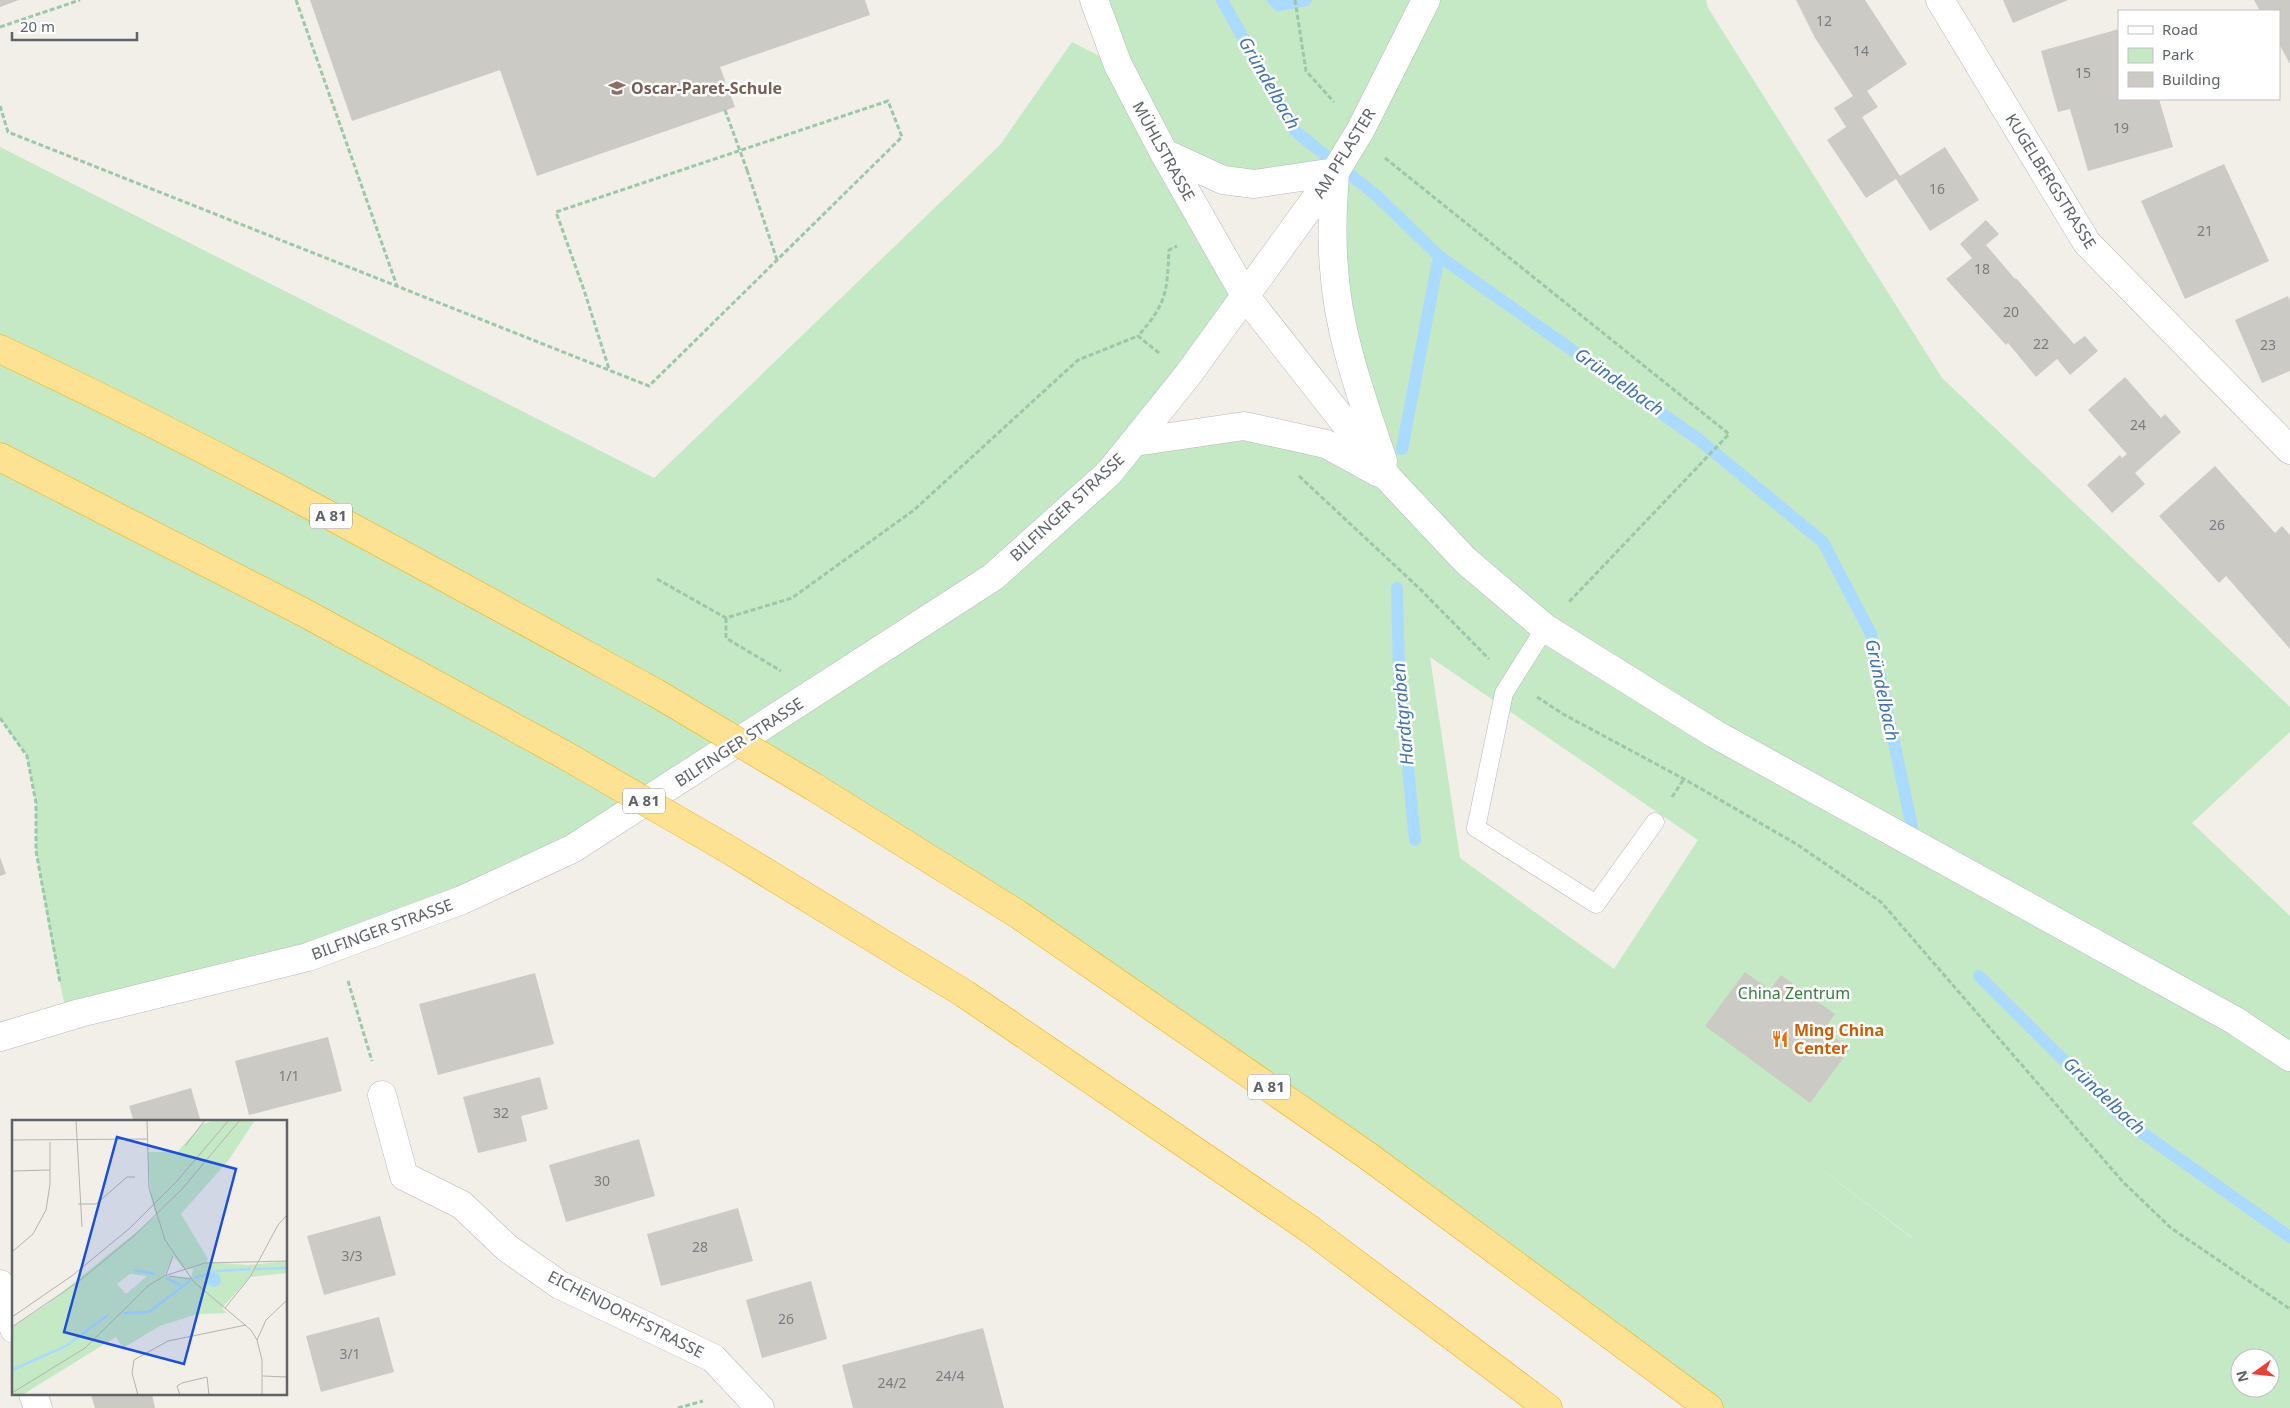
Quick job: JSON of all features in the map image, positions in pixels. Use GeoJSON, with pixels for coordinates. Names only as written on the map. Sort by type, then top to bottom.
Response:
{"type":"FeatureCollection","features":[{"type":"Feature","properties":{"kind":"highway","name":"A 81"},"geometry":{"type":"LineString","coordinates":[[0,349],[80,387],[353,527],[656,693],[814,787],[1020,915],[1368,1156],[1709,1408]]}},
{"type":"Feature","properties":{"kind":"highway","name":"A 81"},"geometry":{"type":"LineString","coordinates":[[0,457],[303,612],[563,754],[726,848],[965,994],[1303,1224],[1548,1408]]}},
{"type":"Feature","properties":{"kind":"street","name":"MÜHLSTRASSE"},"geometry":{"type":"LineString","coordinates":[[1094,0],[1118,65],[1164,153],[1246,297],[1389,479]]}},
{"type":"Feature","properties":{"kind":"street","name":"AM PFLASTER"},"geometry":{"type":"LineString","coordinates":[[1246,297],[1335,172],[1360,131],[1426,0]]}},
{"type":"Feature","properties":{"kind":"street","name":"KUGELBERGSTRASSE"},"geometry":{"type":"LineString","coordinates":[[1940,0],[2087,243],[2290,450]]}},
{"type":"Feature","properties":{"kind":"street"},"geometry":{"type":"LineString","coordinates":[[1164,153],[1223,180],[1254,184],[1335,172],[1334,270],[1340,314],[1353,370],[1389,479]]}},
{"type":"Feature","properties":{"kind":"street","name":"BILFINGER STRASSE"},"geometry":{"type":"LineString","coordinates":[[0,1036],[67,1016],[308,957],[462,900],[572,849],[993,577],[1109,473],[1187,376],[1246,297]]}},
{"type":"Feature","properties":{"kind":"street"},"geometry":{"type":"LineString","coordinates":[[1135,442],[1244,426],[1326,444],[1389,479],[1465,560],[1545,628],[1715,734],[2234,1020],[2290,1057]]}},
{"type":"Feature","properties":{"kind":"street","name":"EICHENDORFFSTRASSE"},"geometry":{"type":"LineString","coordinates":[[382,1096],[404,1176],[462,1205],[507,1248],[560,1285],[713,1358],[760,1408]]}},
{"type":"Feature","properties":{"kind":"street"},"geometry":{"type":"LineString","coordinates":[[0,1284],[12,1323]]}},
{"type":"Feature","properties":{"kind":"lane"},"geometry":{"type":"LineString","coordinates":[[1545,628],[1510,680],[1504,693],[1476,828],[1596,904],[1655,822]]}},
{"type":"Feature","properties":{"kind":"path"},"geometry":{"type":"LineString","coordinates":[[0,27],[80,0]]}},
{"type":"Feature","properties":{"kind":"path"},"geometry":{"type":"LineString","coordinates":[[296,0],[397,286]]}},
{"type":"Feature","properties":{"kind":"path"},"geometry":{"type":"LineString","coordinates":[[1295,0],[1306,71],[1360,131],[1373,149],[1729,434],[1707,455],[1545,628]]}},
{"type":"Feature","properties":{"kind":"path"},"geometry":{"type":"LineString","coordinates":[[0,106],[8,132],[649,386],[902,137],[888,101],[556,212],[584,290],[609,370]]}},
{"type":"Feature","properties":{"kind":"path"},"geometry":{"type":"LineString","coordinates":[[725,110],[777,260]]}},
{"type":"Feature","properties":{"kind":"path"},"geometry":{"type":"LineString","coordinates":[[658,579],[726,618],[792,598],[914,510],[1078,360],[1138,336]]}},
{"type":"Feature","properties":{"kind":"path"},"geometry":{"type":"LineString","coordinates":[[1296,473],[1420,589],[1510,680],[1564,714],[1684,779],[1798,845],[1881,902],[2123,1182],[2171,1228],[2290,1309]]}},
{"type":"Feature","properties":{"kind":"path"},"geometry":{"type":"LineString","coordinates":[[726,618],[726,638],[817,692]]}},
{"type":"Feature","properties":{"kind":"path"},"geometry":{"type":"LineString","coordinates":[[0,718],[27,756],[36,803],[36,851],[53,952],[67,1016]]}},
{"type":"Feature","properties":{"kind":"path"},"geometry":{"type":"LineString","coordinates":[[347,976],[382,1096]]}},
{"type":"Feature","properties":{"kind":"green space","name":"China Zentrum"},"geometry":{"type":"Polygon","coordinates":[[[1094,0],[1266,0],[1276,12],[1309,6],[1313,0],[1706,0],[1708,8],[1942,378],[2290,707],[2290,732],[2192,823],[2290,916],[2290,1408],[1690,1408],[1368,1156],[747,747],[462,900],[67,1016],[53,951],[36,851],[36,803],[27,756],[0,718],[0,147],[654,478],[1000,145],[1072,42],[1117,65],[1094,0]],[[1165,153],[1246,297],[1136,441],[1244,426],[1389,479],[1353,370],[1335,172],[1254,184],[1165,153]],[[1430,657],[1460,858],[1614,969],[1698,840],[1430,657]],[[1758,1122],[1911,1237],[1912,1237],[1758,1122]]]}},
{"type":"Feature","properties":{"kind":"water"},"geometry":{"type":"Polygon","coordinates":[[[1266,0],[1313,0],[1309,6],[1276,12],[1266,0]]]}},
{"type":"Feature","properties":{"kind":"building"},"geometry":{"type":"Polygon","coordinates":[[[0,0],[19,0],[0,7],[0,0]]]}},
{"type":"Feature","properties":{"kind":"building","name":"Oscar-Paret-Schule"},"geometry":{"type":"Polygon","coordinates":[[[310,0],[865,0],[870,15],[720,67],[735,107],[537,176],[500,70],[352,121],[310,0]]]}},
{"type":"Feature","properties":{"kind":"building"},"geometry":{"type":"Polygon","coordinates":[[[1796,0],[1865,0],[1907,64],[1867,91],[1878,107],[1862,117],[1900,176],[1945,147],[1979,200],[1930,231],[1896,179],[1866,198],[1827,140],[1846,127],[1834,108],[1853,96],[1815,38],[1796,0]]]}},
{"type":"Feature","properties":{"kind":"building"},"geometry":{"type":"Polygon","coordinates":[[[2003,0],[2068,0],[2013,23],[2003,0]]]}},
{"type":"Feature","properties":{"kind":"building"},"geometry":{"type":"Polygon","coordinates":[[[2254,0],[2290,0],[2290,64],[2280,46],[2280,10],[2259,10],[2254,0]]]}},
{"type":"Feature","properties":{"kind":"building"},"geometry":{"type":"Polygon","coordinates":[[[2118,29],[2118,100],[2159,100],[2173,147],[2088,171],[2070,109],[2058,112],[2041,51],[2118,29]]]}},
{"type":"Feature","properties":{"kind":"building"},"geometry":{"type":"Polygon","coordinates":[[[2224,164],[2269,261],[2185,299],[2141,201],[2224,164]]]}},
{"type":"Feature","properties":{"kind":"building"},"geometry":{"type":"Polygon","coordinates":[[[1986,220],[1999,234],[1986,245],[2015,279],[2074,344],[2085,336],[2098,351],[2070,375],[2057,359],[2036,377],[2008,343],[2006,345],[1946,279],[1972,258],[1960,244],[1986,220]]]}},
{"type":"Feature","properties":{"kind":"building"},"geometry":{"type":"Polygon","coordinates":[[[2288,296],[2290,301],[2290,371],[2262,383],[2235,320],[2288,296]]]}},
{"type":"Feature","properties":{"kind":"building"},"geometry":{"type":"Polygon","coordinates":[[[2125,377],[2161,418],[2165,414],[2181,432],[2135,473],[2145,484],[2112,513],[2087,485],[2120,455],[2122,458],[2127,454],[2088,410],[2125,377]]]}},
{"type":"Feature","properties":{"kind":"building"},"geometry":{"type":"Polygon","coordinates":[[[2215,466],[2275,533],[2282,526],[2290,535],[2290,649],[2226,576],[2219,583],[2159,516],[2215,466]]]}},
{"type":"Feature","properties":{"kind":"building"},"geometry":{"type":"Polygon","coordinates":[[[0,857],[6,874],[0,876],[0,857]]]}},
{"type":"Feature","properties":{"kind":"building","name":"Ming China Center"},"geometry":{"type":"Polygon","coordinates":[[[1745,972],[1770,990],[1781,975],[1835,1014],[1824,1030],[1850,1049],[1810,1103],[1705,1026],[1745,972]]]}},
{"type":"Feature","properties":{"kind":"building"},"geometry":{"type":"Polygon","coordinates":[[[535,973],[554,1044],[438,1075],[419,1004],[535,973]]]}},
{"type":"Feature","properties":{"kind":"building"},"geometry":{"type":"Polygon","coordinates":[[[328,1037],[342,1091],[249,1115],[235,1061],[328,1037]]]}},
{"type":"Feature","properties":{"kind":"building"},"geometry":{"type":"Polygon","coordinates":[[[540,1077],[548,1109],[521,1116],[527,1141],[478,1153],[463,1097],[540,1077]]]}},
{"type":"Feature","properties":{"kind":"building"},"geometry":{"type":"Polygon","coordinates":[[[191,1088],[200,1120],[133,1120],[129,1106],[191,1088]]]}},
{"type":"Feature","properties":{"kind":"building"},"geometry":{"type":"Polygon","coordinates":[[[639,1139],[655,1196],[566,1222],[549,1165],[639,1139]]]}},
{"type":"Feature","properties":{"kind":"building"},"geometry":{"type":"Polygon","coordinates":[[[738,1208],[753,1261],[661,1286],[647,1234],[738,1208]]]}},
{"type":"Feature","properties":{"kind":"building"},"geometry":{"type":"Polygon","coordinates":[[[380,1216],[396,1275],[324,1295],[307,1236],[380,1216]]]}},
{"type":"Feature","properties":{"kind":"building"},"geometry":{"type":"Polygon","coordinates":[[[811,1281],[827,1339],[762,1358],[746,1300],[811,1281]]]}},
{"type":"Feature","properties":{"kind":"building"},"geometry":{"type":"Polygon","coordinates":[[[379,1317],[394,1372],[321,1392],[306,1336],[379,1317]]]}},
{"type":"Feature","properties":{"kind":"building"},"geometry":{"type":"Polygon","coordinates":[[[983,1328],[1004,1408],[853,1408],[842,1365],[983,1328]]]}},
{"type":"Feature","properties":{"kind":"building"},"geometry":{"type":"Polygon","coordinates":[[[91,1396],[152,1396],[155,1408],[95,1408],[91,1396]]]}},
{"type":"Feature","properties":{"kind":"waterway","name":"Gründelbach"},"geometry":{"type":"LineString","coordinates":[[1222,0],[1296,132],[1376,195],[1439,256],[1698,439],[1823,542],[1871,634],[1912,827]]}},
{"type":"Feature","properties":{"kind":"waterway","name":"Hardtgraben"},"geometry":{"type":"LineString","coordinates":[[1402,449],[1439,256]]}},
{"type":"Feature","properties":{"kind":"waterway","name":"Hardtgraben"},"geometry":{"type":"LineString","coordinates":[[1397,588],[1399,676],[1415,840]]}},
{"type":"Feature","properties":{"kind":"waterway","name":"Gründelbach"},"geometry":{"type":"LineString","coordinates":[[1979,976],[2124,1120],[2290,1237]]}},
{"type":"Feature","properties":{"kind":"place","name":"Oscar-Paret-Schule"},"geometry":{"type":"Point","coordinates":[617,88]}},
{"type":"Feature","properties":{"kind":"place","name":"Ming China Center"},"geometry":{"type":"Point","coordinates":[1780,1039]}}]}
